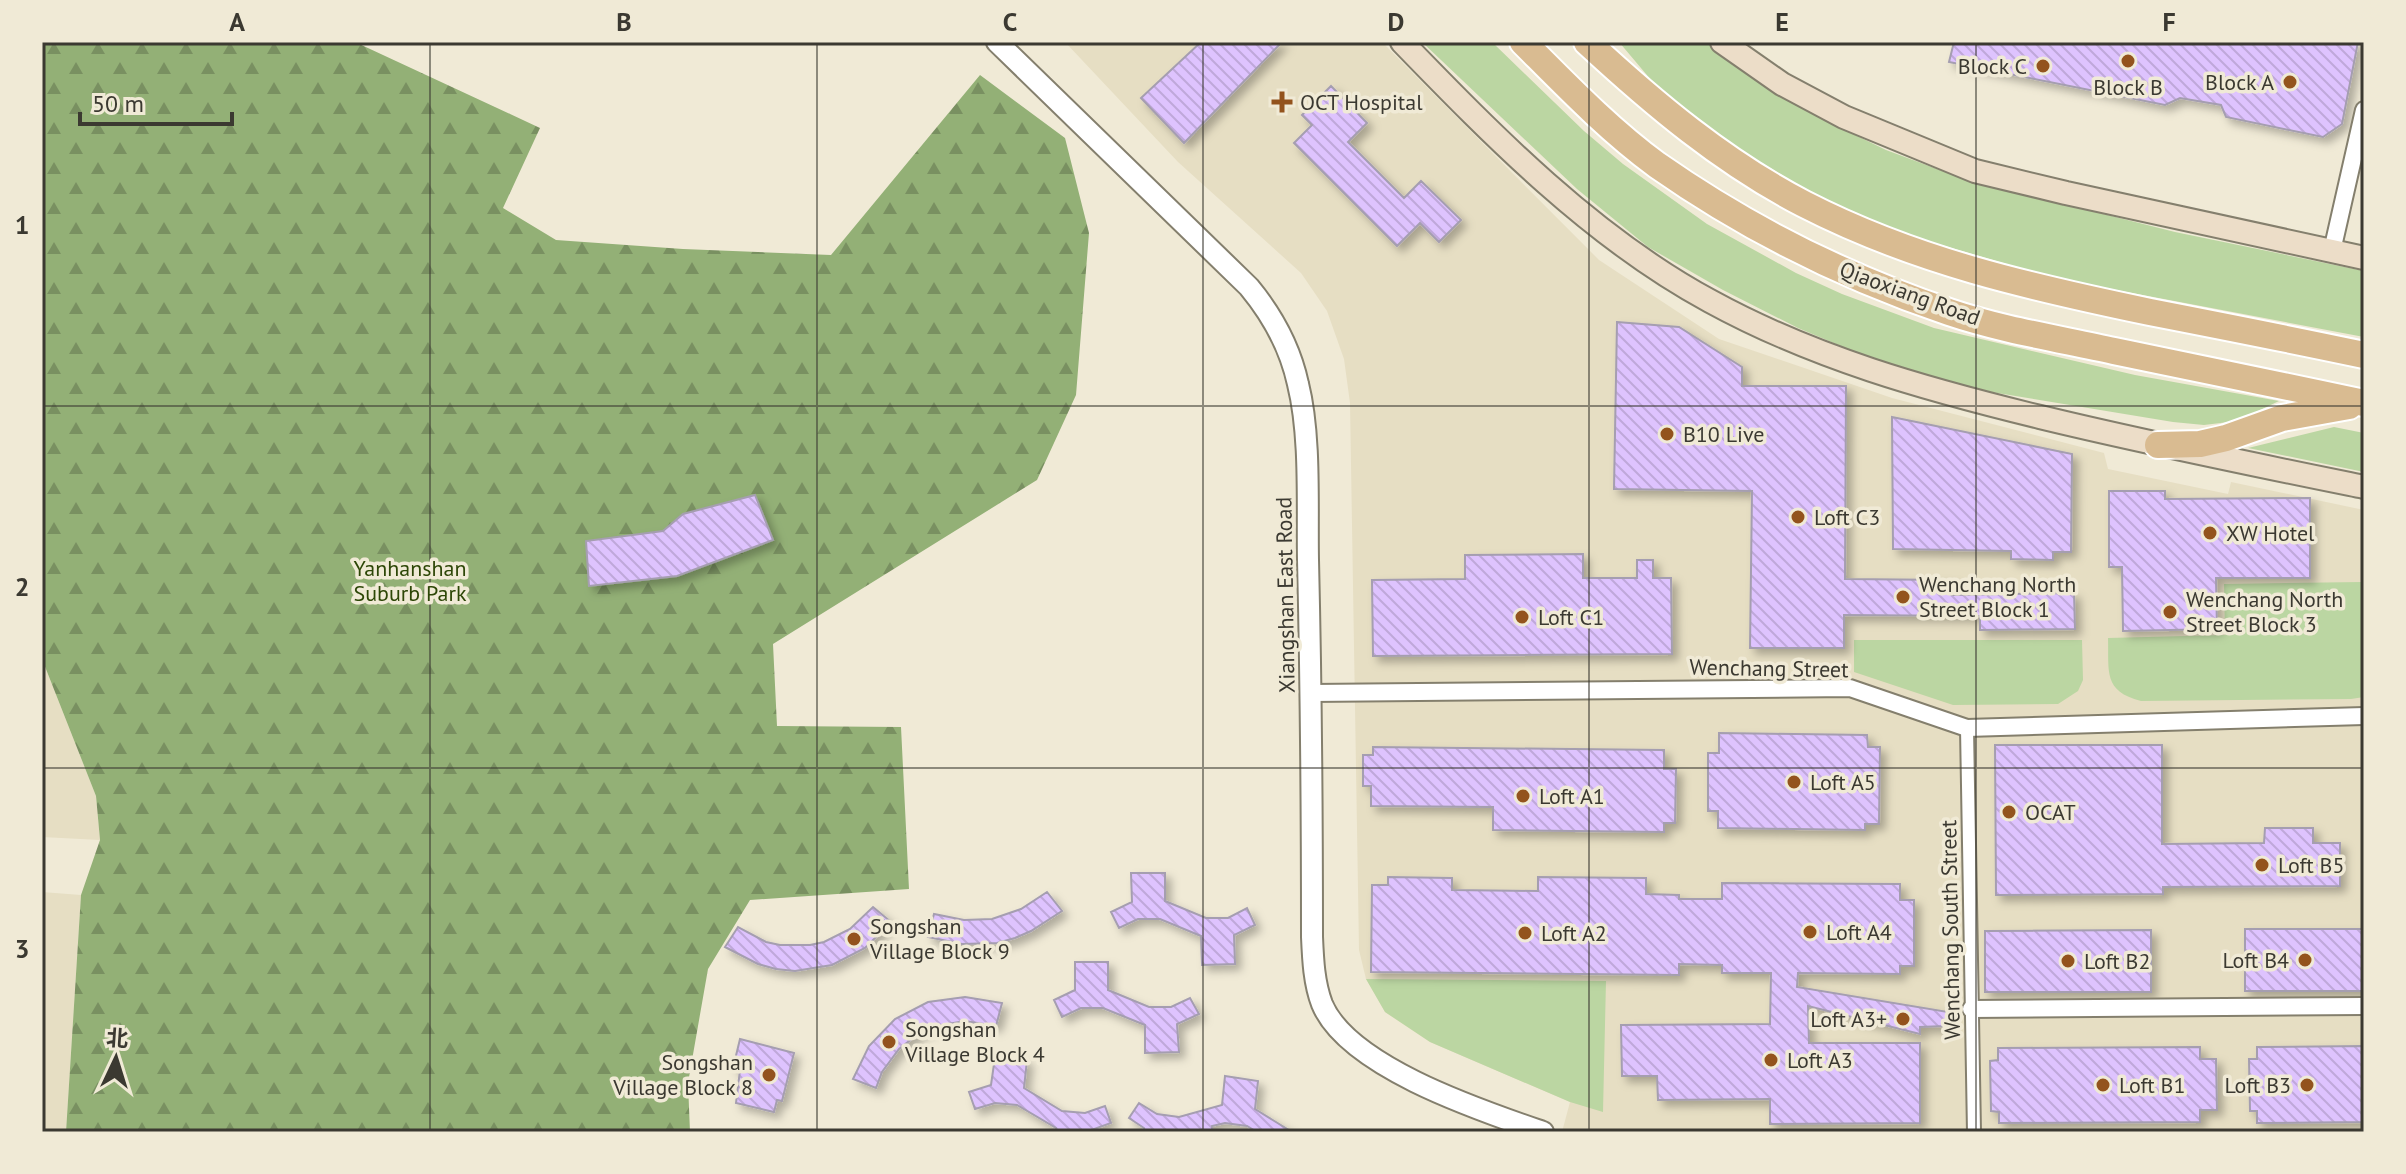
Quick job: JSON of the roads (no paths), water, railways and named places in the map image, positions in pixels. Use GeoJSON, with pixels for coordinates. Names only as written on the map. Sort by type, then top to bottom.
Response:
{"type":"FeatureCollection","features":[{"type":"Feature","properties":{"kind":"main road"},"geometry":{"type":"LineString","coordinates":[[1402,42],[1464,106],[1571,206],[1637,255],[1709,301],[1791,341],[1869,371],[1957,397],[2158,445],[2364,487]]}},
{"type":"Feature","properties":{"kind":"main road","name":"Qiaoxiang Road"},"geometry":{"type":"LineString","coordinates":[[1523,42],[1590,109],[1656,163],[1735,215],[1804,252],[1869,281],[1951,312],[2037,334],[2364,403]]}},
{"type":"Feature","properties":{"kind":"main road","name":"Qiaoxiang Road"},"geometry":{"type":"LineString","coordinates":[[1587,42],[1683,126],[1744,170],[1805,205],[1887,241],[1964,269],[2048,291],[2364,355]]}},
{"type":"Feature","properties":{"kind":"main road"},"geometry":{"type":"LineString","coordinates":[[1722,42],[1782,84],[1844,117],[1975,171],[2364,258]]}},
{"type":"Feature","properties":{"kind":"main road"},"geometry":{"type":"LineString","coordinates":[[2158,445],[2200,444],[2282,418],[2364,403]]}},
{"type":"Feature","properties":{"kind":"street","name":"Xiangshan East Road"},"geometry":{"type":"LineString","coordinates":[[997,42],[1249,287],[1284,340],[1299,386],[1305,432],[1311,693],[1312,946],[1323,1006],[1344,1037],[1375,1060],[1475,1107],[1543,1132]]}},
{"type":"Feature","properties":{"kind":"street"},"geometry":{"type":"LineString","coordinates":[[2332,251],[2364,110]]}},
{"type":"Feature","properties":{"kind":"street","name":"Wenchang Street"},"geometry":{"type":"LineString","coordinates":[[1311,693],[1850,688],[1967,728],[2364,716]]}},
{"type":"Feature","properties":{"kind":"street","name":"Wenchang South Street"},"geometry":{"type":"LineString","coordinates":[[1967,728],[1974,1132]]}},
{"type":"Feature","properties":{"kind":"street"},"geometry":{"type":"LineString","coordinates":[[1971,1009],[2364,1006]]}},
{"type":"Feature","properties":{"kind":"place","name":"Block B"},"geometry":{"type":"Point","coordinates":[2128,61]}},
{"type":"Feature","properties":{"kind":"place","name":"Block C"},"geometry":{"type":"Point","coordinates":[2043,66]}},
{"type":"Feature","properties":{"kind":"place","name":"Block A"},"geometry":{"type":"Point","coordinates":[2290,82]}},
{"type":"Feature","properties":{"kind":"place","name":"OCT Hospital"},"geometry":{"type":"Point","coordinates":[1282,102]}},
{"type":"Feature","properties":{"kind":"place","name":"B10 Live"},"geometry":{"type":"Point","coordinates":[1667,434]}},
{"type":"Feature","properties":{"kind":"place","name":"Loft C3"},"geometry":{"type":"Point","coordinates":[1798,517]}},
{"type":"Feature","properties":{"kind":"place","name":"XW Hotel"},"geometry":{"type":"Point","coordinates":[2210,533]}},
{"type":"Feature","properties":{"kind":"place","name":"Wenchang North Street Block 1"},"geometry":{"type":"Point","coordinates":[1903,597]}},
{"type":"Feature","properties":{"kind":"place","name":"Wenchang North Street Block 3"},"geometry":{"type":"Point","coordinates":[2170,612]}},
{"type":"Feature","properties":{"kind":"place","name":"Loft C1"},"geometry":{"type":"Point","coordinates":[1522,617]}},
{"type":"Feature","properties":{"kind":"place","name":"Loft A5"},"geometry":{"type":"Point","coordinates":[1794,782]}},
{"type":"Feature","properties":{"kind":"place","name":"Loft A1"},"geometry":{"type":"Point","coordinates":[1523,796]}},
{"type":"Feature","properties":{"kind":"place","name":"OCAT"},"geometry":{"type":"Point","coordinates":[2009,812]}},
{"type":"Feature","properties":{"kind":"place","name":"Loft B5"},"geometry":{"type":"Point","coordinates":[2262,865]}},
{"type":"Feature","properties":{"kind":"place","name":"Loft A4"},"geometry":{"type":"Point","coordinates":[1810,932]}},
{"type":"Feature","properties":{"kind":"place","name":"Loft A2"},"geometry":{"type":"Point","coordinates":[1525,933]}},
{"type":"Feature","properties":{"kind":"place","name":"Songshan Village Block 9"},"geometry":{"type":"Point","coordinates":[854,939]}},
{"type":"Feature","properties":{"kind":"place","name":"Loft B4"},"geometry":{"type":"Point","coordinates":[2305,960]}},
{"type":"Feature","properties":{"kind":"place","name":"Loft B2"},"geometry":{"type":"Point","coordinates":[2068,961]}},
{"type":"Feature","properties":{"kind":"place","name":"Loft A3+"},"geometry":{"type":"Point","coordinates":[1903,1019]}},
{"type":"Feature","properties":{"kind":"place","name":"Songshan Village Block 4"},"geometry":{"type":"Point","coordinates":[889,1042]}},
{"type":"Feature","properties":{"kind":"place","name":"Loft A3"},"geometry":{"type":"Point","coordinates":[1771,1060]}},
{"type":"Feature","properties":{"kind":"place","name":"Songshan Village Block 8"},"geometry":{"type":"Point","coordinates":[769,1075]}},
{"type":"Feature","properties":{"kind":"place","name":"Loft B1"},"geometry":{"type":"Point","coordinates":[2103,1085]}},
{"type":"Feature","properties":{"kind":"place","name":"Loft B3"},"geometry":{"type":"Point","coordinates":[2307,1085]}},
{"type":"Feature","properties":{"kind":"park label","name":"Yanhanshan Suburb Park"},"geometry":{"type":"Point","coordinates":[410,580]}}]}
